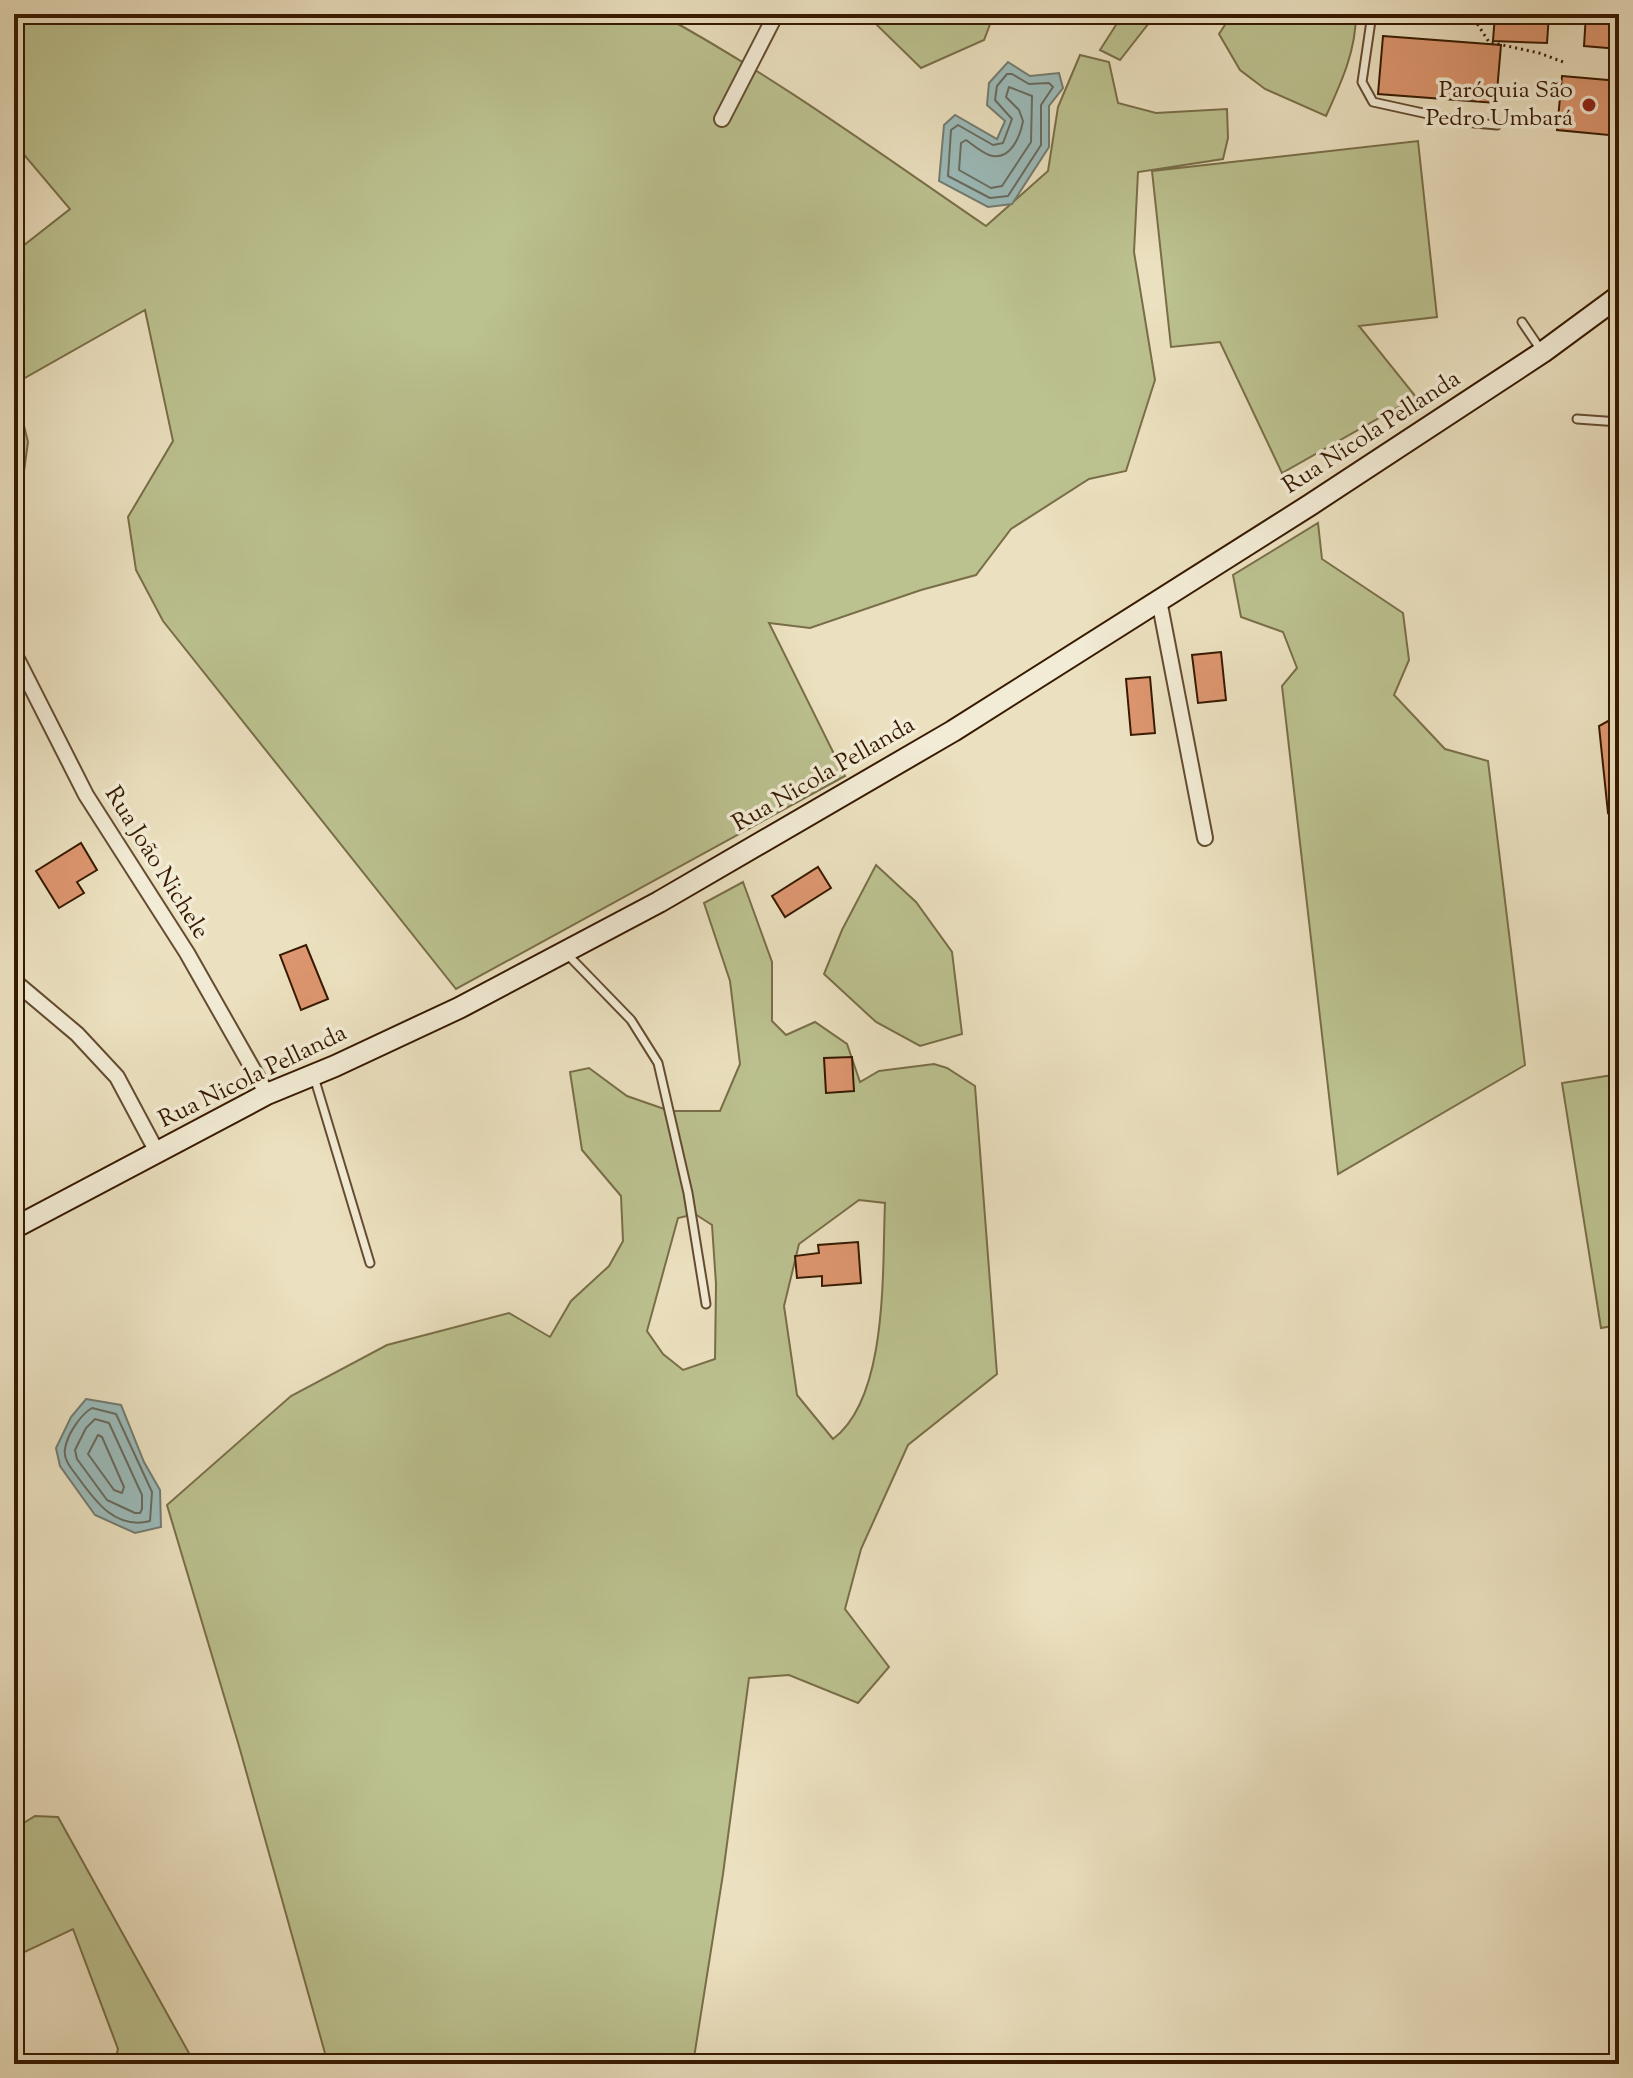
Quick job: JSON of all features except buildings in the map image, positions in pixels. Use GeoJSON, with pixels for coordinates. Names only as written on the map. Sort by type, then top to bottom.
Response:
{"type":"FeatureCollection","features":[{"type":"Feature","properties":{"kind":"main road","name":"Rua Nicola Pellanda"},"geometry":{"type":"LineString","coordinates":[[14,1228],[267,1094],[459,1008],[659,902],[953,731],[1543,352],[1619,296]]}},
{"type":"Feature","properties":{"kind":"street"},"geometry":{"type":"LineString","coordinates":[[722,119],[776,14]]}},
{"type":"Feature","properties":{"kind":"street"},"geometry":{"type":"LineString","coordinates":[[1159,600],[1205,838]]}},
{"type":"Feature","properties":{"kind":"street","name":"Rua João Nichele"},"geometry":{"type":"LineString","coordinates":[[14,653],[86,795],[187,953],[267,1094]]}},
{"type":"Feature","properties":{"kind":"street"},"geometry":{"type":"LineString","coordinates":[[14,981],[77,1034],[117,1077],[157,1152]]}},
{"type":"Feature","properties":{"kind":"lane"},"geometry":{"type":"LineString","coordinates":[[1372,14],[1362,82],[1373,102],[1449,120],[1497,125]]}},
{"type":"Feature","properties":{"kind":"lane"},"geometry":{"type":"LineString","coordinates":[[1522,322],[1543,352]]}},
{"type":"Feature","properties":{"kind":"lane"},"geometry":{"type":"LineString","coordinates":[[1577,419],[1619,422]]}},
{"type":"Feature","properties":{"kind":"lane"},"geometry":{"type":"LineString","coordinates":[[565,952],[631,1020],[658,1063],[688,1193],[706,1304]]}},
{"type":"Feature","properties":{"kind":"lane"},"geometry":{"type":"LineString","coordinates":[[313,1075],[370,1263]]}},
{"type":"Feature","properties":{"kind":"path"},"geometry":{"type":"LineString","coordinates":[[1471,14],[1489,42],[1539,53],[1566,63]]}},
{"type":"Feature","properties":{"kind":"green space"},"geometry":{"type":"Polygon","coordinates":[[[14,14],[660,14],[785,89],[986,226],[1048,171],[1058,107],[1080,55],[1109,62],[1118,103],[1156,113],[1227,109],[1228,138],[1223,159],[1138,172],[1134,252],[1155,380],[1126,471],[1089,479],[1011,529],[976,575],[921,590],[810,628],[769,623],[845,776],[456,989],[163,621],[136,570],[128,517],[173,441],[145,310],[14,384],[14,253],[70,209],[14,143],[14,14]]]}},
{"type":"Feature","properties":{"kind":"green space"},"geometry":{"type":"Polygon","coordinates":[[[849,14],[994,14],[984,40],[921,68],[876,24],[849,14]]]}},
{"type":"Feature","properties":{"kind":"green space"},"geometry":{"type":"Polygon","coordinates":[[[1123,14],[1156,14],[1120,60],[1100,50],[1123,14]]]}},
{"type":"Feature","properties":{"kind":"green space"},"geometry":{"type":"Polygon","coordinates":[[[1232,14],[1356,14],[1350,54],[1326,116],[1265,89],[1240,70],[1219,34],[1232,14]]]}},
{"type":"Feature","properties":{"kind":"green space"},"geometry":{"type":"Polygon","coordinates":[[[1418,141],[1437,317],[1359,326],[1416,397],[1282,473],[1220,342],[1171,347],[1152,171],[1418,141]]]}},
{"type":"Feature","properties":{"kind":"green space"},"geometry":{"type":"Polygon","coordinates":[[[14,385],[28,442],[21,493],[14,497],[14,385]]]}},
{"type":"Feature","properties":{"kind":"green space"},"geometry":{"type":"Polygon","coordinates":[[[1318,523],[1322,559],[1403,613],[1409,660],[1394,695],[1445,749],[1488,761],[1525,1065],[1338,1174],[1282,686],[1297,668],[1283,632],[1241,617],[1233,575],[1318,523]]]}},
{"type":"Feature","properties":{"kind":"green space"},"geometry":{"type":"Polygon","coordinates":[[[876,865],[916,902],[952,952],[962,1034],[920,1046],[876,1022],[824,974],[842,930],[876,865]]]}},
{"type":"Feature","properties":{"kind":"green space"},"geometry":{"type":"Polygon","coordinates":[[[743,882],[772,962],[772,1021],[786,1035],[815,1022],[847,1044],[860,1082],[879,1071],[934,1064],[947,1068],[975,1086],[997,1374],[908,1445],[861,1549],[845,1609],[889,1667],[858,1703],[789,1675],[749,1678],[723,1874],[693,2064],[328,2064],[239,1746],[167,1505],[291,1396],[387,1345],[509,1313],[550,1337],[571,1301],[609,1266],[623,1241],[621,1196],[582,1150],[570,1072],[589,1068],[627,1096],[670,1111],[720,1111],[740,1064],[730,981],[704,903],[743,882]],[[859,1200],[799,1244],[784,1306],[797,1395],[833,1439],[851,1419],[864,1394],[879,1330],[885,1203],[859,1200]],[[695,1214],[678,1218],[647,1331],[663,1354],[683,1370],[715,1359],[716,1284],[712,1225],[695,1214]]]}},
{"type":"Feature","properties":{"kind":"green space"},"geometry":{"type":"Polygon","coordinates":[[[1619,1074],[1619,1325],[1601,1328],[1562,1083],[1619,1074]]]}},
{"type":"Feature","properties":{"kind":"green space"},"geometry":{"type":"Polygon","coordinates":[[[35,1816],[58,1817],[195,2064],[114,2064],[118,2049],[73,1929],[14,1957],[14,1829],[35,1816]]]}},
{"type":"Feature","properties":{"kind":"water"},"geometry":{"type":"Polygon","coordinates":[[[1008,62],[1030,76],[1059,73],[1063,88],[1049,106],[1049,147],[1012,204],[988,207],[939,181],[944,125],[955,115],[997,139],[1005,121],[987,105],[989,83],[1008,62]]]}},
{"type":"Feature","properties":{"kind":"water"},"geometry":{"type":"Polygon","coordinates":[[[86,1399],[121,1405],[144,1462],[160,1490],[161,1527],[135,1533],[95,1515],[60,1466],[56,1448],[71,1417],[86,1399]]]}},
{"type":"Feature","properties":{"kind":"place","name":"Paróquia São Pedro Umbará"},"geometry":{"type":"Point","coordinates":[1589,105]}}]}
